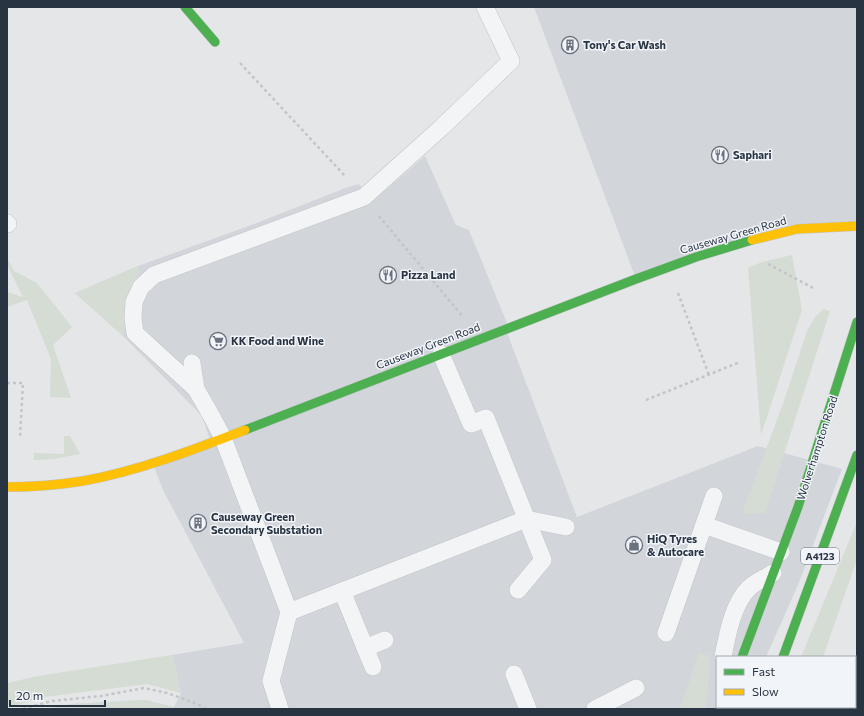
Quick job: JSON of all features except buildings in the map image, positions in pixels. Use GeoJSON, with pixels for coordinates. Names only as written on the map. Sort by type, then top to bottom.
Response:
{"type":"FeatureCollection","features":[{"type":"Feature","properties":{"kind":"main road"},"geometry":{"type":"LineString","coordinates":[[185,7],[215,42]]}},
{"type":"Feature","properties":{"kind":"main road","name":"Causeway Green Road"},"geometry":{"type":"LineString","coordinates":[[7,487],[33,487],[104,476],[223,438],[696,257],[769,235],[796,229],[857,226]]}},
{"type":"Feature","properties":{"kind":"main road","name":"Wolverhampton Road"},"geometry":{"type":"LineString","coordinates":[[742,656],[800,500],[857,322]]}},
{"type":"Feature","properties":{"kind":"main road","name":"A4123"},"geometry":{"type":"LineString","coordinates":[[783,656],[857,455]]}},
{"type":"Feature","properties":{"kind":"lane"},"geometry":{"type":"LineString","coordinates":[[280,709],[271,681],[289,612],[223,438],[196,389],[136,333],[133,318],[134,302],[141,287],[154,275],[364,197],[442,127],[511,61],[485,7]]}},
{"type":"Feature","properties":{"kind":"lane"},"geometry":{"type":"LineString","coordinates":[[442,354],[471,424],[486,418],[543,560],[518,590]]}},
{"type":"Feature","properties":{"kind":"lane"},"geometry":{"type":"LineString","coordinates":[[192,363],[196,389]]}},
{"type":"Feature","properties":{"kind":"lane"},"geometry":{"type":"LineString","coordinates":[[666,633],[714,496]]}},
{"type":"Feature","properties":{"kind":"lane"},"geometry":{"type":"LineString","coordinates":[[289,612],[342,591],[361,578],[526,519],[566,527]]}},
{"type":"Feature","properties":{"kind":"lane"},"geometry":{"type":"LineString","coordinates":[[704,525],[781,552]]}},
{"type":"Feature","properties":{"kind":"lane"},"geometry":{"type":"LineString","coordinates":[[723,656],[728,636],[741,597],[750,586],[773,573]]}},
{"type":"Feature","properties":{"kind":"lane"},"geometry":{"type":"LineString","coordinates":[[342,591],[373,667]]}},
{"type":"Feature","properties":{"kind":"lane"},"geometry":{"type":"LineString","coordinates":[[365,648],[385,640]]}},
{"type":"Feature","properties":{"kind":"lane"},"geometry":{"type":"LineString","coordinates":[[514,674],[528,709]]}},
{"type":"Feature","properties":{"kind":"lane"},"geometry":{"type":"LineString","coordinates":[[596,709],[636,688]]}},
{"type":"Feature","properties":{"kind":"path"},"geometry":{"type":"LineString","coordinates":[[762,261],[815,289]]}},
{"type":"Feature","properties":{"kind":"path"},"geometry":{"type":"LineString","coordinates":[[677,292],[709,374]]}},
{"type":"Feature","properties":{"kind":"path"},"geometry":{"type":"LineString","coordinates":[[646,400],[740,362]]}},
{"type":"Feature","properties":{"kind":"path"},"geometry":{"type":"LineString","coordinates":[[7,382],[23,383],[20,438]]}},
{"type":"Feature","properties":{"kind":"path"},"geometry":{"type":"LineString","coordinates":[[23,709],[52,701],[101,696],[144,688],[167,693],[195,703],[206,709]]}},
{"type":"Feature","properties":{"kind":"shaded area"},"geometry":{"type":"Polygon","coordinates":[[[534,7],[857,7],[857,226],[797,229],[636,279],[534,7]]]}},
{"type":"Feature","properties":{"kind":"shaded area"},"geometry":{"type":"Polygon","coordinates":[[[425,156],[456,225],[469,230],[509,328],[506,330],[577,517],[758,446],[842,469],[798,585],[766,656],[716,656],[716,708],[747,709],[48,709],[71,704],[145,700],[174,707],[181,693],[172,655],[244,643],[163,490],[152,462],[211,443],[202,416],[120,333],[75,293],[138,266],[254,224],[348,187],[359,184],[374,200],[425,156]]]}},
{"type":"Feature","properties":{"kind":"shaded area"},"geometry":{"type":"Polygon","coordinates":[[[792,255],[802,310],[761,435],[748,268],[762,262],[792,255]]]}},
{"type":"Feature","properties":{"kind":"shaded area"},"geometry":{"type":"Polygon","coordinates":[[[7,258],[14,271],[37,283],[72,327],[53,345],[71,398],[50,397],[51,359],[27,300],[7,307],[7,292],[23,297],[7,265],[7,258]]]}},
{"type":"Feature","properties":{"kind":"shaded area"},"geometry":{"type":"Polygon","coordinates":[[[138,266],[140,273],[132,288],[127,304],[124,337],[75,293],[138,266]]]}},
{"type":"Feature","properties":{"kind":"shaded area"},"geometry":{"type":"Polygon","coordinates":[[[824,309],[830,311],[765,513],[742,514],[785,398],[807,331],[815,317],[824,309]]]}},
{"type":"Feature","properties":{"kind":"shaded area"},"geometry":{"type":"Polygon","coordinates":[[[64,436],[70,436],[80,454],[53,459],[34,460],[34,453],[64,454],[64,436]]]}},
{"type":"Feature","properties":{"kind":"shaded area"},"geometry":{"type":"Polygon","coordinates":[[[857,522],[857,559],[823,656],[801,656],[857,522]]]}},
{"type":"Feature","properties":{"kind":"shaded area"},"geometry":{"type":"Polygon","coordinates":[[[699,653],[710,656],[707,701],[704,709],[680,709],[699,653]]]}},
{"type":"Feature","properties":{"kind":"shaded area"},"geometry":{"type":"Polygon","coordinates":[[[172,655],[181,693],[147,684],[44,697],[7,708],[7,683],[38,676],[172,655]]]}},
{"type":"Feature","properties":{"kind":"shaded area"},"geometry":{"type":"Polygon","coordinates":[[[145,700],[180,709],[48,709],[71,704],[145,700]]]}},
{"type":"Feature","properties":{"kind":"traffic: fast"},"geometry":{"type":"LineString","coordinates":[[185,7],[215,42]]}},
{"type":"Feature","properties":{"kind":"traffic: fast"},"geometry":{"type":"LineString","coordinates":[[245,430],[636,279],[696,257],[752,240]]}},
{"type":"Feature","properties":{"kind":"traffic: fast"},"geometry":{"type":"LineString","coordinates":[[742,656],[798,507],[857,322]]}},
{"type":"Feature","properties":{"kind":"traffic: fast"},"geometry":{"type":"LineString","coordinates":[[783,656],[857,455]]}},
{"type":"Feature","properties":{"kind":"traffic: slow"},"geometry":{"type":"LineString","coordinates":[[752,240],[797,229],[857,226]]}},
{"type":"Feature","properties":{"kind":"traffic: slow"},"geometry":{"type":"LineString","coordinates":[[7,487],[55,485],[104,477],[145,466],[245,430]]}},
{"type":"Feature","properties":{"kind":"place","name":"Tony's Car Wash"},"geometry":{"type":"Point","coordinates":[570,45]}},
{"type":"Feature","properties":{"kind":"place","name":"Saphari"},"geometry":{"type":"Point","coordinates":[720,155]}},
{"type":"Feature","properties":{"kind":"place","name":"Pizza Land"},"geometry":{"type":"Point","coordinates":[388,275]}},
{"type":"Feature","properties":{"kind":"place","name":"KK Food and Wine"},"geometry":{"type":"Point","coordinates":[218,341]}},
{"type":"Feature","properties":{"kind":"place","name":"Causeway Green Secondary Substation"},"geometry":{"type":"Point","coordinates":[198,523]}},
{"type":"Feature","properties":{"kind":"place","name":"HiQ Tyres & Autocare"},"geometry":{"type":"Point","coordinates":[634,545]}}]}
